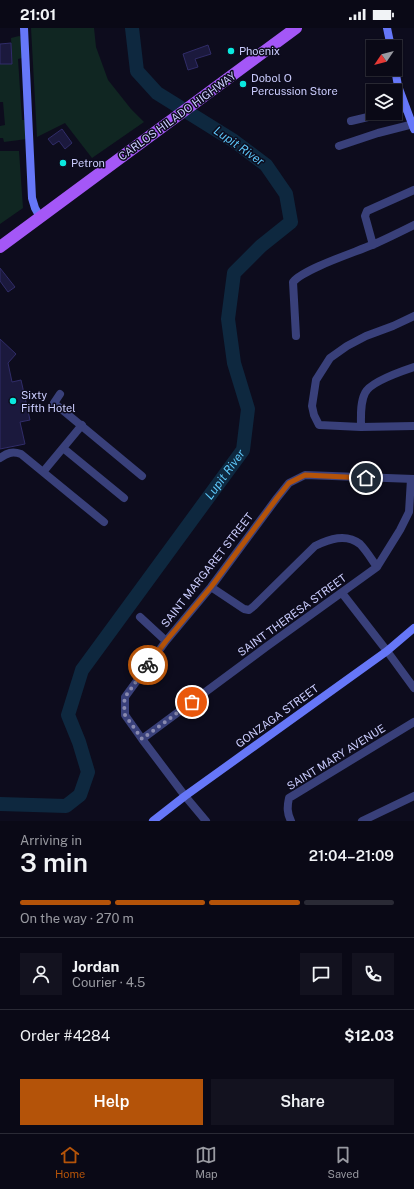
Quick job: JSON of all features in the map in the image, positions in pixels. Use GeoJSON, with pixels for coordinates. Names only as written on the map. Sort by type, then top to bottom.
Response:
{"type":"FeatureCollection","features":[{"type":"Feature","properties":{"kind":"main road","name":"CARLOS HILADO HIGHWAY"},"geometry":{"type":"LineString","coordinates":[[0,247],[296,28]]}},
{"type":"Feature","properties":{"kind":"street"},"geometry":{"type":"LineString","coordinates":[[24,28],[32,198],[40,217]]}},
{"type":"Feature","properties":{"kind":"street"},"geometry":{"type":"LineString","coordinates":[[387,28],[390,40]]}},
{"type":"Feature","properties":{"kind":"street"},"geometry":{"type":"LineString","coordinates":[[339,146],[378,134],[413,126],[398,86],[396,76]]}},
{"type":"Feature","properties":{"kind":"street"},"geometry":{"type":"LineString","coordinates":[[402,109],[406,108]]}},
{"type":"Feature","properties":{"kind":"street"},"geometry":{"type":"LineString","coordinates":[[351,121],[366,117]]}},
{"type":"Feature","properties":{"kind":"street"},"geometry":{"type":"LineString","coordinates":[[373,245],[365,216],[367,211],[414,190]]}},
{"type":"Feature","properties":{"kind":"street"},"geometry":{"type":"LineString","coordinates":[[296,336],[293,282],[297,278],[312,270],[373,245],[414,225]]}},
{"type":"Feature","properties":{"kind":"street"},"geometry":{"type":"LineString","coordinates":[[414,316],[366,336],[347,346],[330,358],[316,380],[312,406],[314,415],[319,425],[361,427],[414,426]]}},
{"type":"Feature","properties":{"kind":"street"},"geometry":{"type":"LineString","coordinates":[[361,427],[362,400],[365,391],[379,381],[414,367]]}},
{"type":"Feature","properties":{"kind":"street"},"geometry":{"type":"LineString","coordinates":[[60,394],[54,403],[142,476]]}},
{"type":"Feature","properties":{"kind":"street"},"geometry":{"type":"LineString","coordinates":[[43,472],[82,426]]}},
{"type":"Feature","properties":{"kind":"street"},"geometry":{"type":"LineString","coordinates":[[63,448],[124,498]]}},
{"type":"Feature","properties":{"kind":"street"},"geometry":{"type":"LineString","coordinates":[[0,458],[9,453],[15,452],[21,454],[104,522]]}},
{"type":"Feature","properties":{"kind":"street","name":"SAINT MARGARET STREET"},"geometry":{"type":"LineString","coordinates":[[206,821],[185,796],[125,715],[125,697],[166,641],[211,587],[289,483],[305,475],[413,479]]}},
{"type":"Feature","properties":{"kind":"street","name":"SAINT THERESA STREET"},"geometry":{"type":"LineString","coordinates":[[142,739],[266,647],[377,568],[409,512],[413,479]]}},
{"type":"Feature","properties":{"kind":"street"},"geometry":{"type":"LineString","coordinates":[[211,587],[244,610],[249,610],[315,546],[335,538],[351,539],[360,545],[377,568]]}},
{"type":"Feature","properties":{"kind":"street"},"geometry":{"type":"LineString","coordinates":[[342,593],[388,651],[414,688]]}},
{"type":"Feature","properties":{"kind":"street"},"geometry":{"type":"LineString","coordinates":[[140,616],[166,641]]}},
{"type":"Feature","properties":{"kind":"street","name":"GONZAGA STREET"},"geometry":{"type":"LineString","coordinates":[[153,821],[185,796],[388,651],[414,628]]}},
{"type":"Feature","properties":{"kind":"street","name":"SAINT MARY AVENUE"},"geometry":{"type":"LineString","coordinates":[[291,821],[287,806],[289,798],[414,722]]}},
{"type":"Feature","properties":{"kind":"street"},"geometry":{"type":"LineString","coordinates":[[362,821],[414,796]]}},
{"type":"Feature","properties":{"kind":"green space"},"geometry":{"type":"Polygon","coordinates":[[[31,28],[94,28],[96,47],[108,80],[131,109],[144,122],[92,158],[65,123],[37,137],[31,28]]]}},
{"type":"Feature","properties":{"kind":"green space"},"geometry":{"type":"Polygon","coordinates":[[[21,37],[22,58],[18,59],[22,120],[26,120],[27,139],[4,142],[3,138],[0,138],[0,126],[5,125],[3,102],[0,102],[0,64],[12,63],[11,38],[21,37]]]}},
{"type":"Feature","properties":{"kind":"green space"},"geometry":{"type":"Polygon","coordinates":[[[0,151],[19,151],[23,208],[0,224],[0,151]]]}},
{"type":"Feature","properties":{"kind":"building"},"geometry":{"type":"Polygon","coordinates":[[[11,43],[12,64],[0,64],[0,44],[11,43]]]}},
{"type":"Feature","properties":{"kind":"building"},"geometry":{"type":"Polygon","coordinates":[[[208,45],[211,54],[195,59],[198,67],[188,70],[183,54],[208,45]]]}},
{"type":"Feature","properties":{"kind":"building"},"geometry":{"type":"Polygon","coordinates":[[[62,129],[72,143],[65,149],[59,141],[53,145],[48,139],[62,129]]]}},
{"type":"Feature","properties":{"kind":"building"},"geometry":{"type":"Polygon","coordinates":[[[0,268],[15,287],[8,292],[0,281],[0,268]]]}},
{"type":"Feature","properties":{"kind":"building","name":"Sixty Fifth Hotel"},"geometry":{"type":"Polygon","coordinates":[[[0,339],[16,354],[8,363],[12,382],[21,380],[30,420],[20,422],[25,444],[0,449],[0,339]]]}},
{"type":"Feature","properties":{"kind":"waterway","name":"Lupit River"},"geometry":{"type":"LineString","coordinates":[[0,804],[66,806],[80,795],[88,772],[79,742],[68,715],[82,670],[243,450],[248,409],[234,363],[228,319],[234,273],[261,246],[291,222],[286,194],[266,165],[234,141],[157,93],[137,71],[132,28]]}},
{"type":"Feature","properties":{"kind":"way so far"},"geometry":{"type":"LineString","coordinates":[[148,665],[125,697],[124,704],[125,715],[142,739],[192,702]]}},
{"type":"Feature","properties":{"kind":"place","name":"Phoenix"},"geometry":{"type":"Point","coordinates":[231,51]}},
{"type":"Feature","properties":{"kind":"place","name":"Dobol O Percussion Store"},"geometry":{"type":"Point","coordinates":[243,84]}},
{"type":"Feature","properties":{"kind":"place","name":"Petron"},"geometry":{"type":"Point","coordinates":[63,163]}},
{"type":"Feature","properties":{"kind":"place","name":"Sixty Fifth Hotel"},"geometry":{"type":"Point","coordinates":[13,401]}},
{"type":"Feature","properties":{"kind":"route"},"geometry":{"type":"LineString","coordinates":[[148,665],[211,587],[289,483],[305,475],[366,478]]}}]}
